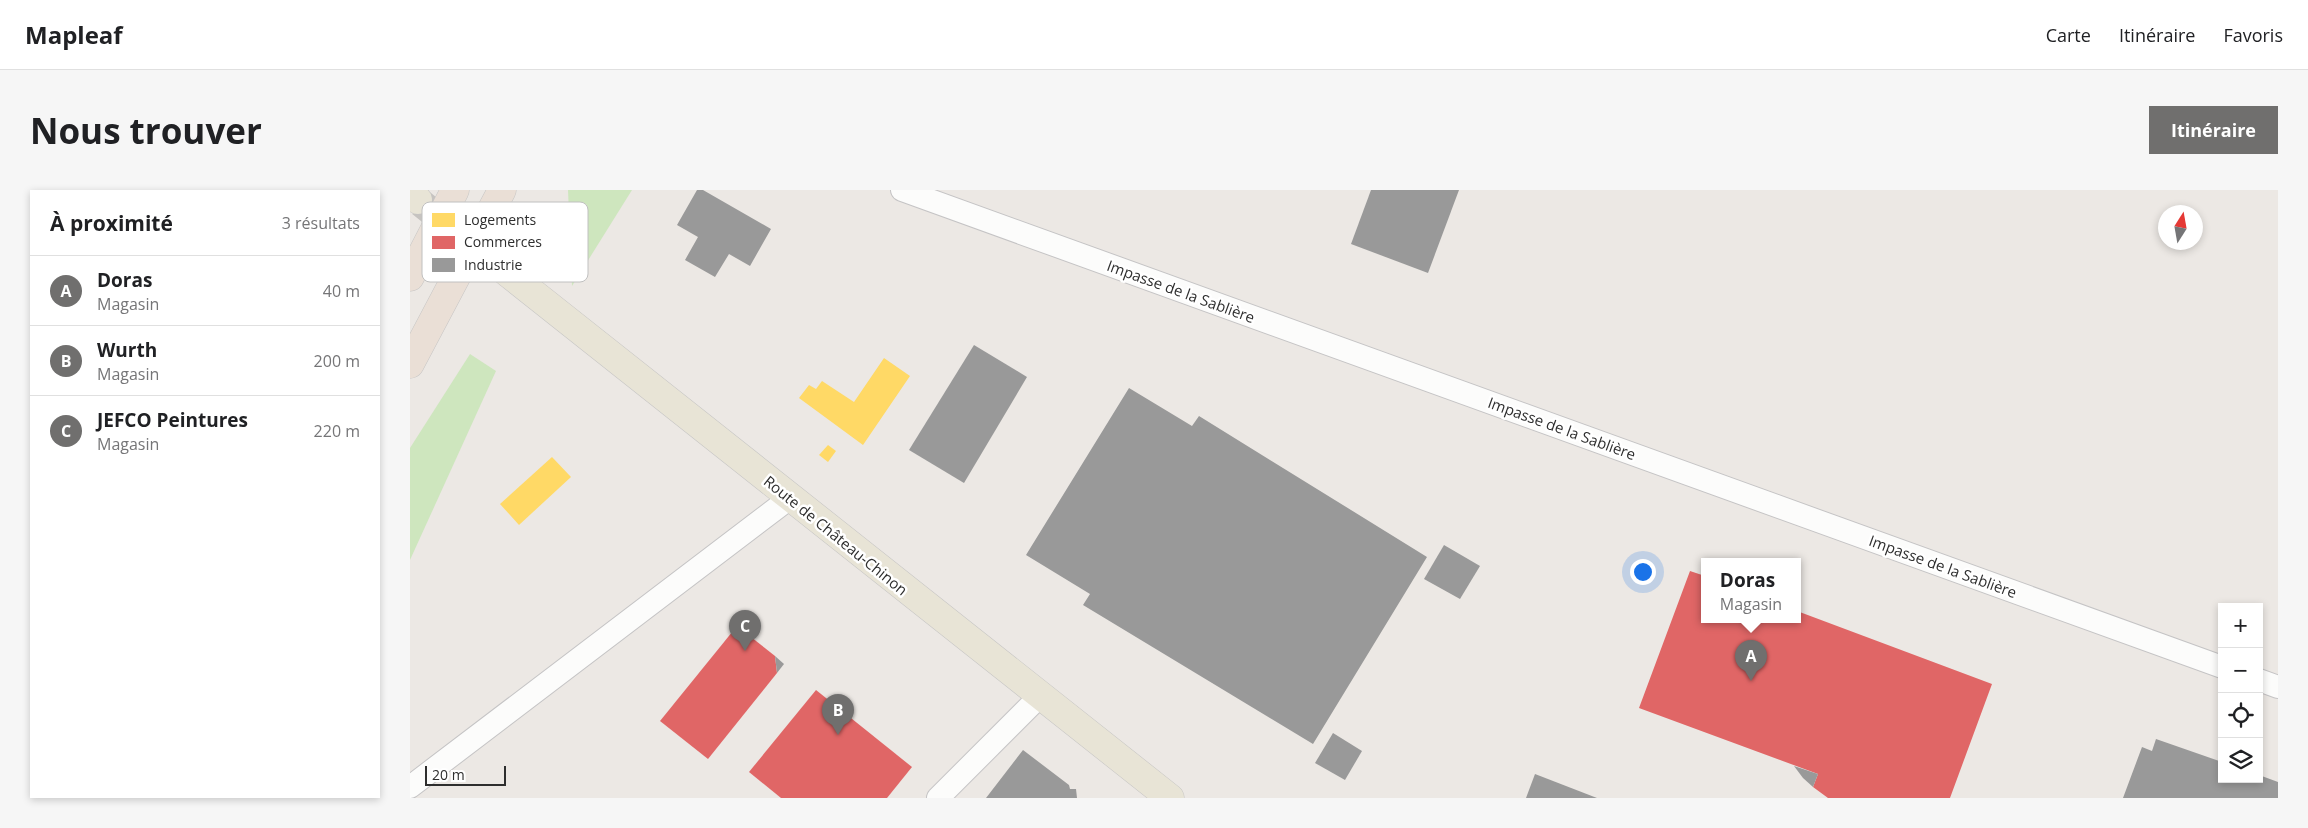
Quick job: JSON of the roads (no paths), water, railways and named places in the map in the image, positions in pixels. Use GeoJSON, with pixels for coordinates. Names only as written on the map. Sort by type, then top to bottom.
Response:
{"type":"FeatureCollection","features":[{"type":"Feature","properties":{"kind":"highway"},"geometry":{"type":"LineString","coordinates":[[449,202],[455,190]]}},
{"type":"Feature","properties":{"kind":"highway"},"geometry":{"type":"LineString","coordinates":[[496,202],[502,190]]}},
{"type":"Feature","properties":{"kind":"highway"},"geometry":{"type":"LineString","coordinates":[[410,277],[422,254]]}},
{"type":"Feature","properties":{"kind":"highway"},"geometry":{"type":"LineString","coordinates":[[410,364],[453,282]]}},
{"type":"Feature","properties":{"kind":"main road","name":"Route de Château-Chinon"},"geometry":{"type":"LineString","coordinates":[[519,282],[1170,798]]}},
{"type":"Feature","properties":{"kind":"street","name":"Impasse de la Sablière"},"geometry":{"type":"LineString","coordinates":[[902,190],[2218,666]]}},
{"type":"Feature","properties":{"kind":"street"},"geometry":{"type":"LineString","coordinates":[[410,787],[790,498]]}},
{"type":"Feature","properties":{"kind":"street"},"geometry":{"type":"LineString","coordinates":[[2263,681],[2278,687]]}},
{"type":"Feature","properties":{"kind":"street"},"geometry":{"type":"LineString","coordinates":[[938,798],[1040,696]]}},
{"type":"Feature","properties":{"kind":"place","name":"JEFCO Peintures"},"geometry":{"type":"Point","coordinates":[745,651]}},
{"type":"Feature","properties":{"kind":"place","name":"Doras"},"geometry":{"type":"Point","coordinates":[1751,681]}},
{"type":"Feature","properties":{"kind":"place","name":"Wurth"},"geometry":{"type":"Point","coordinates":[838,735]}}]}
